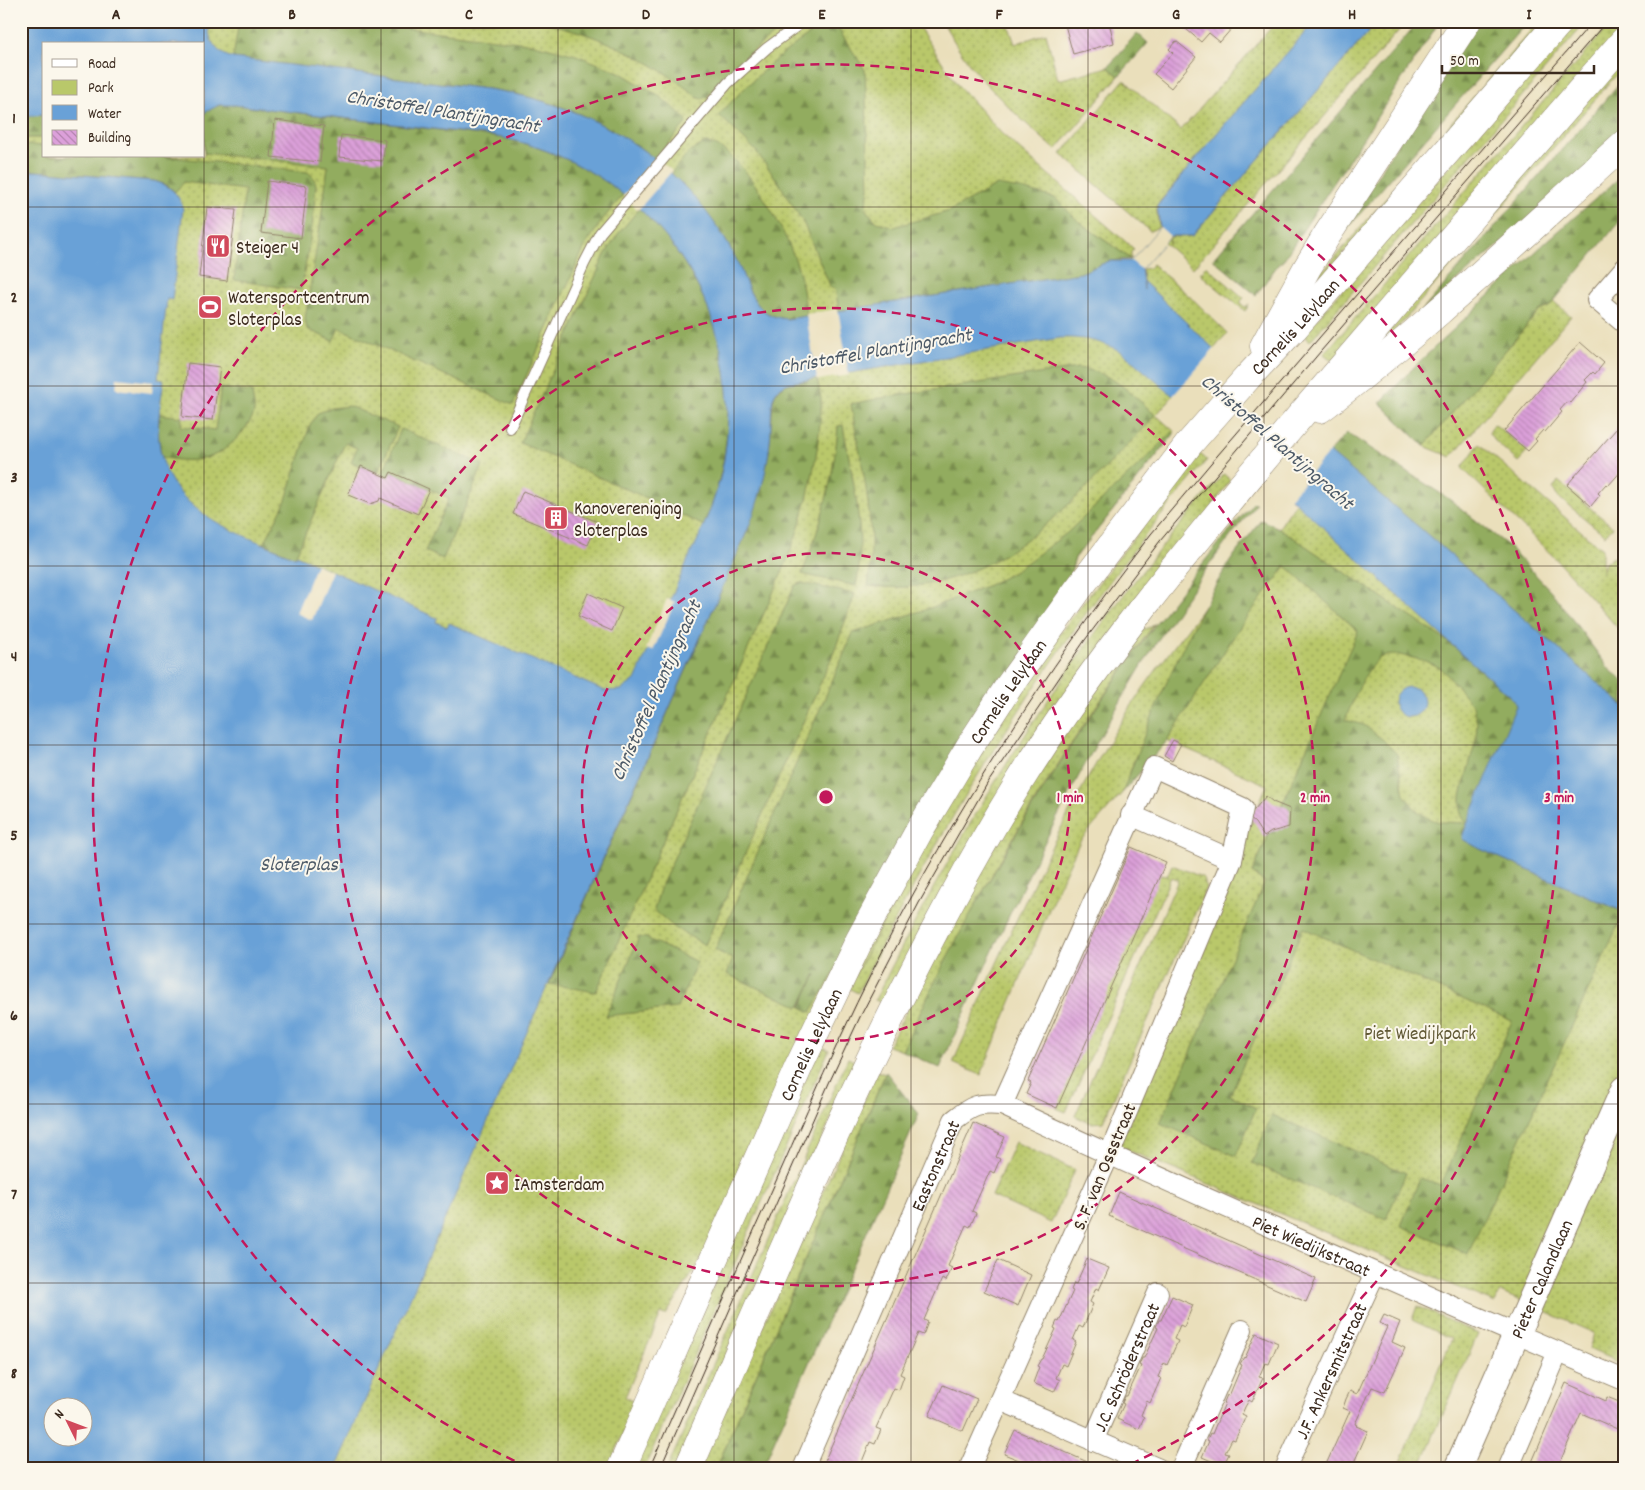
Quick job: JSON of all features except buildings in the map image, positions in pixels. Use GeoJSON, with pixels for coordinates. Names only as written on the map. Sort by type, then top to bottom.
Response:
{"type":"FeatureCollection","features":[{"type":"Feature","properties":{"kind":"main road"},"geometry":{"type":"LineString","coordinates":[[1288,321],[1327,235],[1467,21]]}},
{"type":"Feature","properties":{"kind":"main road","name":"Cornelis Lelylaan"},"geometry":{"type":"LineString","coordinates":[[621,1469],[799,1066],[859,941],[892,877],[1008,686],[1079,588],[1189,444],[1248,377],[1288,321],[1560,21]]}},
{"type":"Feature","properties":{"kind":"main road"},"geometry":{"type":"LineString","coordinates":[[688,1469],[843,1117],[908,981],[949,904],[1020,782],[1062,717],[1145,603],[1239,487],[1283,437],[1349,374],[1624,41]]}},
{"type":"Feature","properties":{"kind":"main road"},"geometry":{"type":"LineString","coordinates":[[1349,374],[1423,325],[1624,144]]}},
{"type":"Feature","properties":{"kind":"street"},"geometry":{"type":"LineString","coordinates":[[1624,269],[1597,300],[1624,323]]}},
{"type":"Feature","properties":{"kind":"street"},"geometry":{"type":"LineString","coordinates":[[1002,1105],[1131,815],[1154,766],[1243,808],[1232,860],[1131,815]]}},
{"type":"Feature","properties":{"kind":"street","name":"S. F. van Ossstraat"},"geometry":{"type":"LineString","coordinates":[[969,1469],[1109,1155],[1232,860]]}},
{"type":"Feature","properties":{"kind":"street","name":"Pieter Calandlaan"},"geometry":{"type":"LineString","coordinates":[[1458,1469],[1624,1089]]}},
{"type":"Feature","properties":{"kind":"street","name":"Eastonstraat"},"geometry":{"type":"LineString","coordinates":[[804,1469],[954,1120],[970,1107],[987,1104],[1002,1105]]}},
{"type":"Feature","properties":{"kind":"street","name":"Piet Wiedijkstraat"},"geometry":{"type":"LineString","coordinates":[[1002,1105],[1109,1155],[1375,1273],[1624,1380]]}},
{"type":"Feature","properties":{"kind":"street","name":"J.F. Ankersmitstraat"},"geometry":{"type":"LineString","coordinates":[[1285,1469],[1375,1273]]}},
{"type":"Feature","properties":{"kind":"street","name":"J.C. Schröderstraat"},"geometry":{"type":"LineString","coordinates":[[1093,1441],[1158,1292]]}},
{"type":"Feature","properties":{"kind":"street"},"geometry":{"type":"LineString","coordinates":[[1181,1469],[1242,1330]]}},
{"type":"Feature","properties":{"kind":"street"},"geometry":{"type":"LineString","coordinates":[[1508,1469],[1558,1352]]}},
{"type":"Feature","properties":{"kind":"street","name":"J.C. Schröderstraat"},"geometry":{"type":"LineString","coordinates":[[1000,1400],[1159,1469]]}},
{"type":"Feature","properties":{"kind":"lane"},"geometry":{"type":"LineString","coordinates":[[510,428],[592,246],[616,213],[744,68],[767,48],[804,21]]}},
{"type":"Feature","properties":{"kind":"green space"},"geometry":{"type":"Polygon","coordinates":[[[170,21],[915,21],[956,83],[1002,134],[1134,249],[1131,252],[1131,259],[1079,222],[1055,198],[1043,195],[1203,354],[1173,396],[1156,415],[1175,432],[1075,558],[1068,581],[696,1268],[666,1315],[661,1314],[625,1397],[637,1402],[608,1469],[21,1469],[21,69],[42,64],[42,158],[205,158],[205,42],[201,42],[170,21]]]}},
{"type":"Feature","properties":{"kind":"green space"},"geometry":{"type":"Polygon","coordinates":[[[239,21],[351,21],[534,44],[576,55],[619,72],[659,96],[682,115],[687,122],[655,159],[636,145],[597,122],[533,98],[488,89],[233,58],[239,21]]]}},
{"type":"Feature","properties":{"kind":"green space"},"geometry":{"type":"Polygon","coordinates":[[[539,21],[790,22],[755,49],[724,77],[707,97],[702,99],[661,70],[623,49],[561,26],[539,21]]]}},
{"type":"Feature","properties":{"kind":"green space"},"geometry":{"type":"Polygon","coordinates":[[[833,21],[865,70],[869,189],[865,209],[877,222],[894,227],[950,211],[997,185],[1055,198],[1079,222],[1131,259],[1109,261],[1081,273],[839,311],[835,288],[831,288],[803,222],[779,183],[756,151],[719,115],[745,88],[785,52],[833,21]]]}},
{"type":"Feature","properties":{"kind":"green space"},"geometry":{"type":"Polygon","coordinates":[[[942,21],[1007,21],[1015,44],[1046,33],[1058,80],[1108,67],[1119,76],[1056,150],[991,89],[963,55],[942,21]]]}},
{"type":"Feature","properties":{"kind":"green space"},"geometry":{"type":"Polygon","coordinates":[[[1277,21],[1315,21],[1156,206],[1159,227],[1150,231],[1061,154],[1124,80],[1181,130],[1277,21]]]}},
{"type":"Feature","properties":{"kind":"green space"},"geometry":{"type":"Polygon","coordinates":[[[1378,21],[1407,21],[1193,268],[1164,243],[1169,237],[1169,245],[1170,237],[1192,236],[1378,21]]]}},
{"type":"Feature","properties":{"kind":"green space"},"geometry":{"type":"Polygon","coordinates":[[[1419,21],[1440,21],[1282,262],[1280,262],[1256,295],[1213,259],[1419,21]]]}},
{"type":"Feature","properties":{"kind":"green space"},"geometry":{"type":"Polygon","coordinates":[[[1474,21],[1528,21],[1338,239],[1474,21]]]}},
{"type":"Feature","properties":{"kind":"green space"},"geometry":{"type":"Polygon","coordinates":[[[1539,21],[1544,21],[1294,311],[1317,272],[1326,268],[1539,21]]]}},
{"type":"Feature","properties":{"kind":"green space"},"geometry":{"type":"Polygon","coordinates":[[[1575,21],[1587,21],[1310,341],[1303,335],[1575,21]]]}},
{"type":"Feature","properties":{"kind":"green space"},"geometry":{"type":"Polygon","coordinates":[[[1613,21],[1624,21],[1624,26],[1333,361],[1324,354],[1613,21]]]}},
{"type":"Feature","properties":{"kind":"green space"},"geometry":{"type":"Polygon","coordinates":[[[1137,33],[1148,43],[1119,76],[1108,67],[1137,33]]]}},
{"type":"Feature","properties":{"kind":"green space"},"geometry":{"type":"Polygon","coordinates":[[[1624,58],[1624,66],[1392,334],[1360,363],[1624,58]]]}},
{"type":"Feature","properties":{"kind":"green space"},"geometry":{"type":"Polygon","coordinates":[[[1624,82],[1624,137],[1420,313],[1617,86],[1619,88],[1624,82]]]}},
{"type":"Feature","properties":{"kind":"green space"},"geometry":{"type":"Polygon","coordinates":[[[227,104],[504,138],[537,147],[582,167],[624,194],[603,219],[585,246],[513,405],[339,328],[333,341],[307,329],[305,319],[328,166],[205,153],[205,112],[213,107],[227,104]]]}},
{"type":"Feature","properties":{"kind":"green space"},"geometry":{"type":"Polygon","coordinates":[[[42,115],[42,138],[21,138],[21,117],[42,115]]]}},
{"type":"Feature","properties":{"kind":"green space"},"geometry":{"type":"Polygon","coordinates":[[[705,143],[719,147],[733,158],[747,174],[774,215],[785,235],[798,268],[807,316],[778,318],[768,314],[759,306],[734,255],[714,222],[671,173],[688,153],[705,143]]]}},
{"type":"Feature","properties":{"kind":"green space"},"geometry":{"type":"Polygon","coordinates":[[[21,146],[42,146],[42,158],[179,158],[308,172],[314,178],[316,185],[312,228],[301,290],[234,280],[245,190],[184,182],[175,192],[167,185],[154,181],[35,171],[21,173],[21,146]]]}},
{"type":"Feature","properties":{"kind":"green space"},"geometry":{"type":"Polygon","coordinates":[[[1624,174],[1624,216],[1549,307],[1539,311],[1424,446],[1380,403],[1417,364],[1546,242],[1624,174]]]}},
{"type":"Feature","properties":{"kind":"green space"},"geometry":{"type":"Polygon","coordinates":[[[640,208],[670,242],[694,279],[711,317],[723,357],[728,398],[726,440],[718,483],[704,526],[656,502],[520,443],[605,255],[618,234],[640,208]]]}},
{"type":"Feature","properties":{"kind":"green space"},"geometry":{"type":"Polygon","coordinates":[[[1152,264],[1196,302],[1227,333],[1214,349],[1143,281],[1142,269],[1150,268],[1152,264]]]}},
{"type":"Feature","properties":{"kind":"green space"},"geometry":{"type":"Polygon","coordinates":[[[1206,266],[1244,298],[1241,304],[1245,307],[1249,305],[1245,311],[1200,274],[1206,266]]]}},
{"type":"Feature","properties":{"kind":"green space"},"geometry":{"type":"Polygon","coordinates":[[[1553,301],[1571,316],[1451,457],[1424,446],[1539,311],[1549,307],[1553,301]]]}},
{"type":"Feature","properties":{"kind":"green space"},"geometry":{"type":"Polygon","coordinates":[[[1078,368],[1090,370],[1111,379],[1155,415],[1070,503],[1042,528],[1012,550],[980,567],[945,580],[906,587],[868,586],[871,563],[870,518],[851,404],[1078,368]]]}},
{"type":"Feature","properties":{"kind":"green space"},"geometry":{"type":"Polygon","coordinates":[[[817,377],[821,408],[814,470],[798,529],[784,568],[596,992],[549,984],[748,529],[769,452],[775,394],[786,384],[817,377]]]}},
{"type":"Feature","properties":{"kind":"green space"},"geometry":{"type":"Polygon","coordinates":[[[221,388],[252,392],[254,413],[243,431],[226,448],[207,458],[186,460],[161,457],[158,435],[159,414],[182,417],[181,426],[215,430],[221,388]]]}},
{"type":"Feature","properties":{"kind":"green space"},"geometry":{"type":"Polygon","coordinates":[[[349,406],[398,427],[378,473],[351,462],[357,448],[345,443],[295,557],[264,544],[286,500],[310,425],[318,413],[332,408],[349,406]]]}},
{"type":"Feature","properties":{"kind":"green space"},"geometry":{"type":"Polygon","coordinates":[[[1494,424],[1528,451],[1518,462],[1489,433],[1494,424]]]}},
{"type":"Feature","properties":{"kind":"green space"},"geometry":{"type":"Polygon","coordinates":[[[843,425],[859,526],[859,566],[856,586],[802,574],[826,501],[838,426],[843,425]]]}},
{"type":"Feature","properties":{"kind":"green space"},"geometry":{"type":"Polygon","coordinates":[[[401,429],[483,465],[443,559],[425,551],[449,498],[391,472],[388,478],[382,475],[401,429]]]}},
{"type":"Feature","properties":{"kind":"green space"},"geometry":{"type":"Polygon","coordinates":[[[1172,432],[1174,434],[1075,558],[1068,581],[811,1012],[801,1007],[816,974],[800,1007],[727,974],[733,959],[715,950],[853,633],[936,606],[989,585],[1014,572],[1067,533],[1172,432]]]}},
{"type":"Feature","properties":{"kind":"green space"},"geometry":{"type":"Polygon","coordinates":[[[1347,433],[1449,499],[1507,545],[1551,591],[1610,670],[1624,681],[1624,706],[1421,529],[1329,452],[1347,433]]]}},
{"type":"Feature","properties":{"kind":"green space"},"geometry":{"type":"Polygon","coordinates":[[[1479,444],[1602,549],[1602,574],[1605,563],[1614,557],[1624,565],[1624,635],[1556,559],[1462,468],[1479,444]]]}},
{"type":"Feature","properties":{"kind":"green space"},"geometry":{"type":"Polygon","coordinates":[[[1200,454],[1207,460],[1107,585],[1016,715],[973,783],[933,852],[894,922],[858,993],[848,988],[946,806],[1052,643],[1200,454]]]}},
{"type":"Feature","properties":{"kind":"green space"},"geometry":{"type":"Polygon","coordinates":[[[1224,474],[1230,480],[884,1004],[875,1000],[949,860],[989,792],[1032,725],[1076,660],[1123,596],[1172,534],[1224,474]]]}},
{"type":"Feature","properties":{"kind":"green space"},"geometry":{"type":"Polygon","coordinates":[[[1558,481],[1613,527],[1605,535],[1557,496],[1553,489],[1558,481]]]}},
{"type":"Feature","properties":{"kind":"green space","name":"Piet Wiedijkpark"},"geometry":{"type":"Polygon","coordinates":[[[1297,501],[1534,712],[1624,896],[1624,1365],[1589,1349],[1594,1333],[1500,1292],[1495,1303],[1113,1144],[1267,785],[1167,741],[1171,735],[1136,755],[1123,792],[1080,841],[1055,895],[981,1075],[953,1063],[1034,882],[1079,793],[1139,695],[1206,604],[1158,706],[1297,501]],[[1291,784],[1252,873],[1265,882],[1257,899],[1311,793],[1291,784]]]}},
{"type":"Feature","properties":{"kind":"green space"},"geometry":{"type":"Polygon","coordinates":[[[1254,502],[1256,504],[1207,568],[1161,635],[1079,775],[1007,920],[940,1068],[902,1051],[964,926],[1028,814],[1062,760],[1134,653],[1212,551],[1254,502]]]}},
{"type":"Feature","properties":{"kind":"green space"},"geometry":{"type":"Polygon","coordinates":[[[1261,520],[1279,528],[1451,644],[1514,700],[1516,706],[1480,849],[1624,912],[1468,1254],[1401,1226],[1420,1178],[1441,1185],[1512,1021],[1303,928],[1230,1095],[1256,1108],[1236,1156],[1160,1123],[1265,882],[1252,873],[1358,631],[1286,566],[1242,624],[1167,741],[1123,792],[1169,676],[1197,620],[1227,566],[1261,520]],[[1400,655],[1384,656],[1378,660],[1366,674],[1345,720],[1364,725],[1397,754],[1404,795],[1416,810],[1429,819],[1440,822],[1467,823],[1461,814],[1461,796],[1476,739],[1477,723],[1473,706],[1441,668],[1426,661],[1400,655]]]}},
{"type":"Feature","properties":{"kind":"green space"},"geometry":{"type":"Polygon","coordinates":[[[801,583],[855,594],[834,652],[705,945],[675,928],[654,910],[660,889],[795,585],[801,583]]]}},
{"type":"Feature","properties":{"kind":"green space"},"geometry":{"type":"Polygon","coordinates":[[[1155,623],[1090,716],[1029,811],[962,930],[902,1051],[888,1046],[996,843],[1071,724],[1140,630],[1151,627],[1155,623]]]}},
{"type":"Feature","properties":{"kind":"green space"},"geometry":{"type":"Polygon","coordinates":[[[1172,865],[1204,878],[1206,888],[1103,1122],[1091,1123],[1075,1116],[1178,880],[1171,877],[1066,1112],[1056,1108],[1159,875],[1167,876],[1172,865]]]}},
{"type":"Feature","properties":{"kind":"green space"},"geometry":{"type":"Polygon","coordinates":[[[639,937],[646,938],[697,962],[677,1008],[606,1016],[639,937]]]}},
{"type":"Feature","properties":{"kind":"green space"},"geometry":{"type":"Polygon","coordinates":[[[820,1046],[829,1050],[644,1469],[632,1469],[820,1046]]]}},
{"type":"Feature","properties":{"kind":"green space"},"geometry":{"type":"Polygon","coordinates":[[[848,1058],[856,1062],[675,1469],[667,1469],[848,1058]]]}},
{"type":"Feature","properties":{"kind":"green space"},"geometry":{"type":"Polygon","coordinates":[[[877,1071],[885,1074],[716,1469],[699,1469],[877,1071]]]}},
{"type":"Feature","properties":{"kind":"green space"},"geometry":{"type":"Polygon","coordinates":[[[886,1072],[919,1114],[762,1469],[716,1469],[886,1072]]]}},
{"type":"Feature","properties":{"kind":"green space"},"geometry":{"type":"Polygon","coordinates":[[[1272,1115],[1406,1173],[1386,1219],[1252,1163],[1272,1115]]]}},
{"type":"Feature","properties":{"kind":"green space"},"geometry":{"type":"Polygon","coordinates":[[[1015,1142],[1075,1170],[1051,1223],[991,1196],[1015,1142]]]}},
{"type":"Feature","properties":{"kind":"green space"},"geometry":{"type":"Polygon","coordinates":[[[1417,1306],[1478,1334],[1419,1469],[1397,1469],[1452,1339],[1412,1320],[1417,1306]]]}},
{"type":"Feature","properties":{"kind":"water","name":"Sloterplas"},"geometry":{"type":"Polygon","coordinates":[[[21,21],[209,21],[209,34],[217,49],[221,53],[233,58],[488,89],[515,94],[567,109],[616,132],[660,163],[680,182],[718,228],[731,249],[749,291],[756,302],[769,314],[787,319],[1081,273],[1109,261],[1131,261],[1160,227],[1157,206],[1218,132],[1315,21],[1378,21],[1192,236],[1170,236],[1141,269],[1144,290],[1143,281],[1214,349],[1320,444],[1421,529],[1624,706],[1624,912],[1480,849],[1462,839],[1516,706],[1514,700],[1281,489],[1122,352],[1092,341],[1060,338],[789,383],[779,389],[773,399],[771,437],[765,475],[748,529],[335,1469],[21,1469],[21,173],[35,171],[154,181],[169,187],[179,198],[183,209],[172,300],[167,299],[158,379],[164,380],[159,441],[165,466],[175,486],[190,503],[208,517],[251,539],[295,557],[296,555],[437,618],[436,622],[447,627],[449,623],[605,691],[621,690],[635,680],[694,548],[716,493],[722,471],[728,402],[720,347],[702,296],[675,249],[639,209],[596,176],[547,151],[492,136],[235,105],[219,105],[205,112],[205,42],[42,42],[42,115],[21,117],[21,21]]]}},
{"type":"Feature","properties":{"kind":"water"},"geometry":{"type":"Polygon","coordinates":[[[1409,687],[1420,691],[1424,702],[1420,713],[1409,717],[1398,713],[1394,702],[1398,691],[1409,687]]]}},
{"type":"Feature","properties":{"kind":"pier"},"geometry":{"type":"Polygon","coordinates":[[[656,157],[672,171],[638,210],[623,196],[656,157]]]}},
{"type":"Feature","properties":{"kind":"pier"},"geometry":{"type":"Polygon","coordinates":[[[1160,227],[1170,236],[1141,269],[1131,261],[1160,227]]]}},
{"type":"Feature","properties":{"kind":"pier"},"geometry":{"type":"Polygon","coordinates":[[[838,309],[849,375],[817,380],[806,314],[838,309]]]}},
{"type":"Feature","properties":{"kind":"pier"},"geometry":{"type":"Polygon","coordinates":[[[1216,347],[1331,450],[1289,499],[1171,398],[1216,347]]]}},
{"type":"Feature","properties":{"kind":"pier"},"geometry":{"type":"Polygon","coordinates":[[[117,378],[153,382],[152,393],[116,389],[117,378]]]}},
{"type":"Feature","properties":{"kind":"pier"},"geometry":{"type":"Polygon","coordinates":[[[316,564],[332,571],[312,620],[296,613],[316,564]]]}},
{"type":"Feature","properties":{"kind":"pier"},"geometry":{"type":"Polygon","coordinates":[[[667,599],[675,602],[653,651],[646,649],[667,599]]]}},
{"type":"Feature","properties":{"kind":"tram line"},"geometry":{"type":"LineString","coordinates":[[649,1469],[840,1038],[874,967],[938,851],[994,757],[1054,666],[1151,534],[1593,21]]}},
{"type":"Feature","properties":{"kind":"tram line"},"geometry":{"type":"LineString","coordinates":[[660,1469],[829,1083],[860,1017],[919,903],[987,784],[1085,640],[1160,541],[1321,351],[1607,21]]}},
{"type":"Feature","properties":{"kind":"place","name":"Steiger 4"},"geometry":{"type":"Point","coordinates":[218,246]}},
{"type":"Feature","properties":{"kind":"place","name":"Watersportcentrum Sloterplas"},"geometry":{"type":"Point","coordinates":[210,307]}},
{"type":"Feature","properties":{"kind":"place","name":"Kanovereniging Sloterplas"},"geometry":{"type":"Point","coordinates":[556,518]}},
{"type":"Feature","properties":{"kind":"place","name":"IAmsterdam"},"geometry":{"type":"Point","coordinates":[497,1183]}},
{"type":"Feature","properties":{"kind":"water label","name":"Christoffel Plantijngracht"},"geometry":{"type":"Point","coordinates":[443,110]}},
{"type":"Feature","properties":{"kind":"water label","name":"Christoffel Plantijngracht"},"geometry":{"type":"Point","coordinates":[875,350]}},
{"type":"Feature","properties":{"kind":"water label","name":"Christoffel Plantijngracht"},"geometry":{"type":"Point","coordinates":[1278,441]}},
{"type":"Feature","properties":{"kind":"water label","name":"Christoffel Plantijngracht"},"geometry":{"type":"Point","coordinates":[655,690]}}]}
